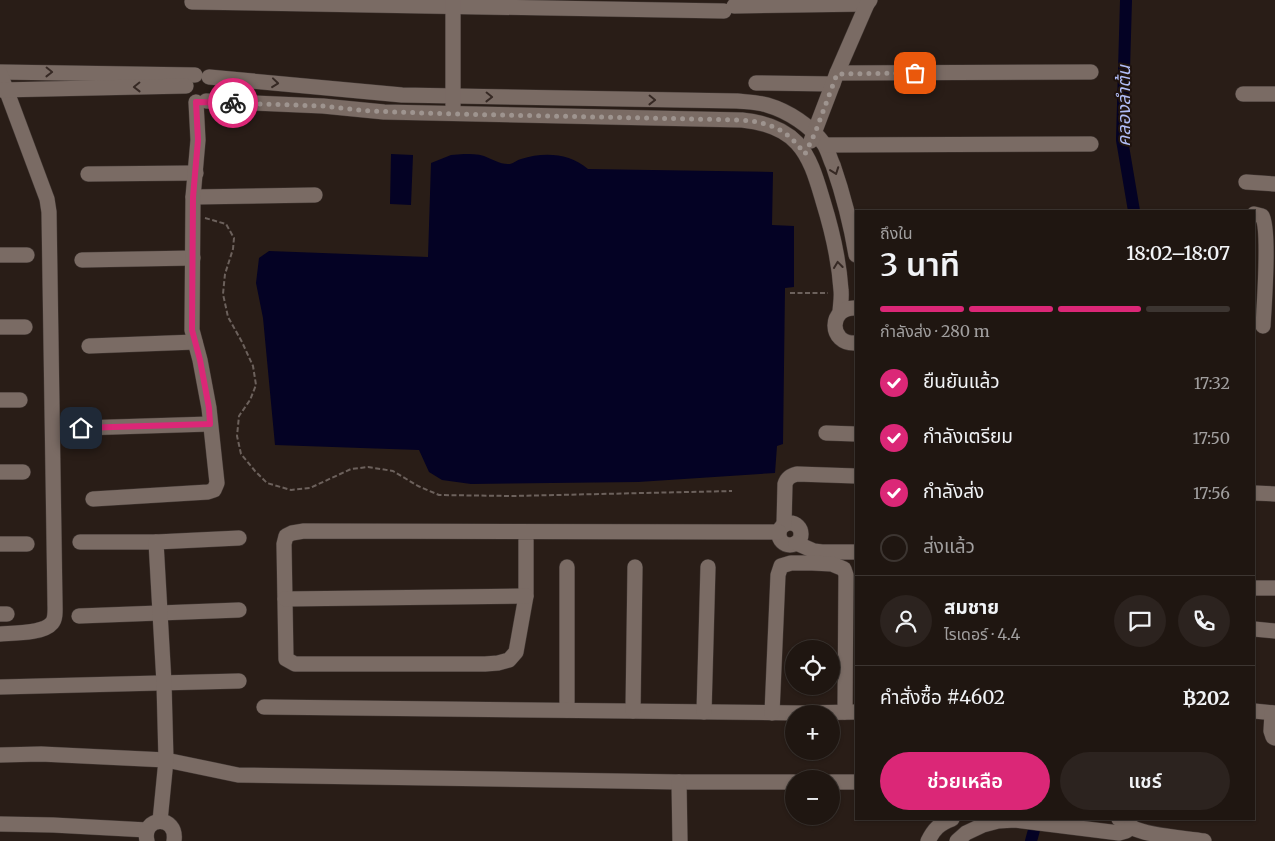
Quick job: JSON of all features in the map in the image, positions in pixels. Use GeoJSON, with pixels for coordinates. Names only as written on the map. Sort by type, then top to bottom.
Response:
{"type":"FeatureCollection","features":[{"type":"Feature","properties":{"kind":"street"},"geometry":{"type":"LineString","coordinates":[[192,2],[453,3],[729,8],[868,2],[805,154]]}},
{"type":"Feature","properties":{"kind":"street"},"geometry":{"type":"LineString","coordinates":[[453,3],[453,114]]}},
{"type":"Feature","properties":{"kind":"street"},"geometry":{"type":"LineString","coordinates":[[756,83],[1091,72]]}},
{"type":"Feature","properties":{"kind":"street"},"geometry":{"type":"LineString","coordinates":[[0,634],[45,628],[53,622],[55,614],[49,212],[47,199],[3,89],[0,73],[212,80],[214,90],[210,99],[201,102]]}},
{"type":"Feature","properties":{"kind":"street"},"geometry":{"type":"LineString","coordinates":[[197,79],[186,91],[191,99],[201,102],[323,106],[369,111],[453,114],[742,120],[773,126],[797,142],[816,177],[830,221],[838,259],[841,293],[840,313]]}},
{"type":"Feature","properties":{"kind":"street"},"geometry":{"type":"LineString","coordinates":[[3,89],[197,79],[402,96],[737,101],[757,103],[785,112],[815,133],[826,145],[853,220],[855,243]]}},
{"type":"Feature","properties":{"kind":"street"},"geometry":{"type":"LineString","coordinates":[[1243,94],[1275,94]]}},
{"type":"Feature","properties":{"kind":"street"},"geometry":{"type":"LineString","coordinates":[[616,99],[616,117]]}},
{"type":"Feature","properties":{"kind":"street"},"geometry":{"type":"LineString","coordinates":[[93,499],[208,492],[214,490],[217,483],[207,398],[192,330],[193,197],[201,102]]}},
{"type":"Feature","properties":{"kind":"street"},"geometry":{"type":"LineString","coordinates":[[826,145],[1091,144]]}},
{"type":"Feature","properties":{"kind":"street"},"geometry":{"type":"LineString","coordinates":[[88,174],[196,173]]}},
{"type":"Feature","properties":{"kind":"street"},"geometry":{"type":"LineString","coordinates":[[1246,182],[1275,184]]}},
{"type":"Feature","properties":{"kind":"street"},"geometry":{"type":"LineString","coordinates":[[193,197],[315,195]]}},
{"type":"Feature","properties":{"kind":"street"},"geometry":{"type":"LineString","coordinates":[[1255,214],[1262,216],[1271,242],[1264,327]]}},
{"type":"Feature","properties":{"kind":"street"},"geometry":{"type":"LineString","coordinates":[[0,255],[27,255]]}},
{"type":"Feature","properties":{"kind":"street"},"geometry":{"type":"LineString","coordinates":[[82,260],[193,258]]}},
{"type":"Feature","properties":{"kind":"street"},"geometry":{"type":"LineString","coordinates":[[855,308],[846,309],[840,313],[835,323],[837,334],[844,342],[855,344]]}},
{"type":"Feature","properties":{"kind":"street"},"geometry":{"type":"LineString","coordinates":[[0,327],[25,327]]}},
{"type":"Feature","properties":{"kind":"street"},"geometry":{"type":"LineString","coordinates":[[89,346],[195,342]]}},
{"type":"Feature","properties":{"kind":"street"},"geometry":{"type":"LineString","coordinates":[[0,400],[20,400]]}},
{"type":"Feature","properties":{"kind":"street"},"geometry":{"type":"LineString","coordinates":[[81,428],[210,424]]}},
{"type":"Feature","properties":{"kind":"street"},"geometry":{"type":"LineString","coordinates":[[826,434],[855,434]]}},
{"type":"Feature","properties":{"kind":"street"},"geometry":{"type":"LineString","coordinates":[[0,472],[23,472]]}},
{"type":"Feature","properties":{"kind":"street"},"geometry":{"type":"LineString","coordinates":[[781,529],[784,484],[791,476],[797,474],[855,476]]}},
{"type":"Feature","properties":{"kind":"street"},"geometry":{"type":"LineString","coordinates":[[1255,493],[1275,494]]}},
{"type":"Feature","properties":{"kind":"street"},"geometry":{"type":"LineString","coordinates":[[526,532],[526,596],[516,652],[509,660],[485,664],[295,664],[286,659],[284,544],[286,536],[292,532],[781,529],[792,523],[801,532],[800,540],[796,544],[814,551],[855,552]]}},
{"type":"Feature","properties":{"kind":"street"},"geometry":{"type":"LineString","coordinates":[[80,542],[156,542],[239,538]]}},
{"type":"Feature","properties":{"kind":"street"},"geometry":{"type":"LineString","coordinates":[[156,542],[166,760],[160,821]]}},
{"type":"Feature","properties":{"kind":"street"},"geometry":{"type":"LineString","coordinates":[[0,544],[27,544]]}},
{"type":"Feature","properties":{"kind":"street"},"geometry":{"type":"LineString","coordinates":[[264,707],[704,712],[772,712],[851,712],[846,575],[844,569],[832,564],[791,562],[781,566],[778,575],[772,712]]}},
{"type":"Feature","properties":{"kind":"street"},"geometry":{"type":"LineString","coordinates":[[567,567],[567,710]]}},
{"type":"Feature","properties":{"kind":"street"},"geometry":{"type":"LineString","coordinates":[[633,711],[635,567]]}},
{"type":"Feature","properties":{"kind":"street"},"geometry":{"type":"LineString","coordinates":[[704,712],[708,567]]}},
{"type":"Feature","properties":{"kind":"street"},"geometry":{"type":"LineString","coordinates":[[1255,588],[1275,588]]}},
{"type":"Feature","properties":{"kind":"street"},"geometry":{"type":"LineString","coordinates":[[285,599],[526,596]]}},
{"type":"Feature","properties":{"kind":"street"},"geometry":{"type":"LineString","coordinates":[[80,616],[239,610]]}},
{"type":"Feature","properties":{"kind":"street"},"geometry":{"type":"LineString","coordinates":[[1255,630],[1275,631]]}},
{"type":"Feature","properties":{"kind":"street"},"geometry":{"type":"LineString","coordinates":[[0,687],[239,681]]}},
{"type":"Feature","properties":{"kind":"street"},"geometry":{"type":"LineString","coordinates":[[1255,711],[1273,713],[1271,731],[1275,738]]}},
{"type":"Feature","properties":{"kind":"street"},"geometry":{"type":"LineString","coordinates":[[0,755],[41,754],[166,760],[238,776],[785,782]]}},
{"type":"Feature","properties":{"kind":"street"},"geometry":{"type":"LineString","coordinates":[[679,782],[680,841]]}},
{"type":"Feature","properties":{"kind":"street"},"geometry":{"type":"LineString","coordinates":[[840,782],[855,782]]}},
{"type":"Feature","properties":{"kind":"street"},"geometry":{"type":"LineString","coordinates":[[928,841],[933,830],[950,820]]}},
{"type":"Feature","properties":{"kind":"street"},"geometry":{"type":"LineString","coordinates":[[957,841],[982,822],[1015,820],[1063,825],[1081,823],[1119,832],[1126,831],[1126,823],[1148,832],[1204,841]]}},
{"type":"Feature","properties":{"kind":"street"},"geometry":{"type":"LineString","coordinates":[[0,824],[53,825],[147,836],[150,826],[154,822],[160,821],[166,822],[174,830],[175,841]]}},
{"type":"Feature","properties":{"kind":"path"},"geometry":{"type":"LineString","coordinates":[[193,215],[226,224],[234,238],[233,249],[225,274],[223,294],[228,317],[253,366],[256,385],[250,400],[239,416],[237,436],[241,454],[254,471],[267,482],[291,490],[310,488],[351,469],[368,467],[393,471],[439,496],[732,491]]}},
{"type":"Feature","properties":{"kind":"path"},"geometry":{"type":"LineString","coordinates":[[790,293],[841,293]]}},
{"type":"Feature","properties":{"kind":"water"},"geometry":{"type":"Polygon","coordinates":[[[391,154],[413,155],[411,205],[390,204],[391,154]]]}},
{"type":"Feature","properties":{"kind":"water"},"geometry":{"type":"Polygon","coordinates":[[[451,155],[482,155],[507,164],[538,155],[556,155],[573,160],[588,169],[773,172],[772,225],[794,226],[794,287],[785,288],[783,444],[777,446],[775,473],[638,482],[471,484],[442,480],[429,472],[419,450],[275,445],[263,318],[256,283],[259,258],[269,251],[428,257],[431,163],[451,155]]]}},
{"type":"Feature","properties":{"kind":"waterway","name":"คลองลำต้น"},"geometry":{"type":"LineString","coordinates":[[1126,0],[1122,140],[1134,210]]}},
{"type":"Feature","properties":{"kind":"waterway","name":"คลองลำต้น"},"geometry":{"type":"LineString","coordinates":[[1031,841],[1037,820]]}},
{"type":"Feature","properties":{"kind":"way so far"},"geometry":{"type":"LineString","coordinates":[[233,103],[453,114],[742,120],[773,126],[797,142],[805,154],[826,106],[837,74],[915,73]]}},
{"type":"Feature","properties":{"kind":"route"},"geometry":{"type":"LineString","coordinates":[[81,428],[210,424],[200,360],[192,330],[193,197],[198,140],[196,102],[233,103]]}}]}
